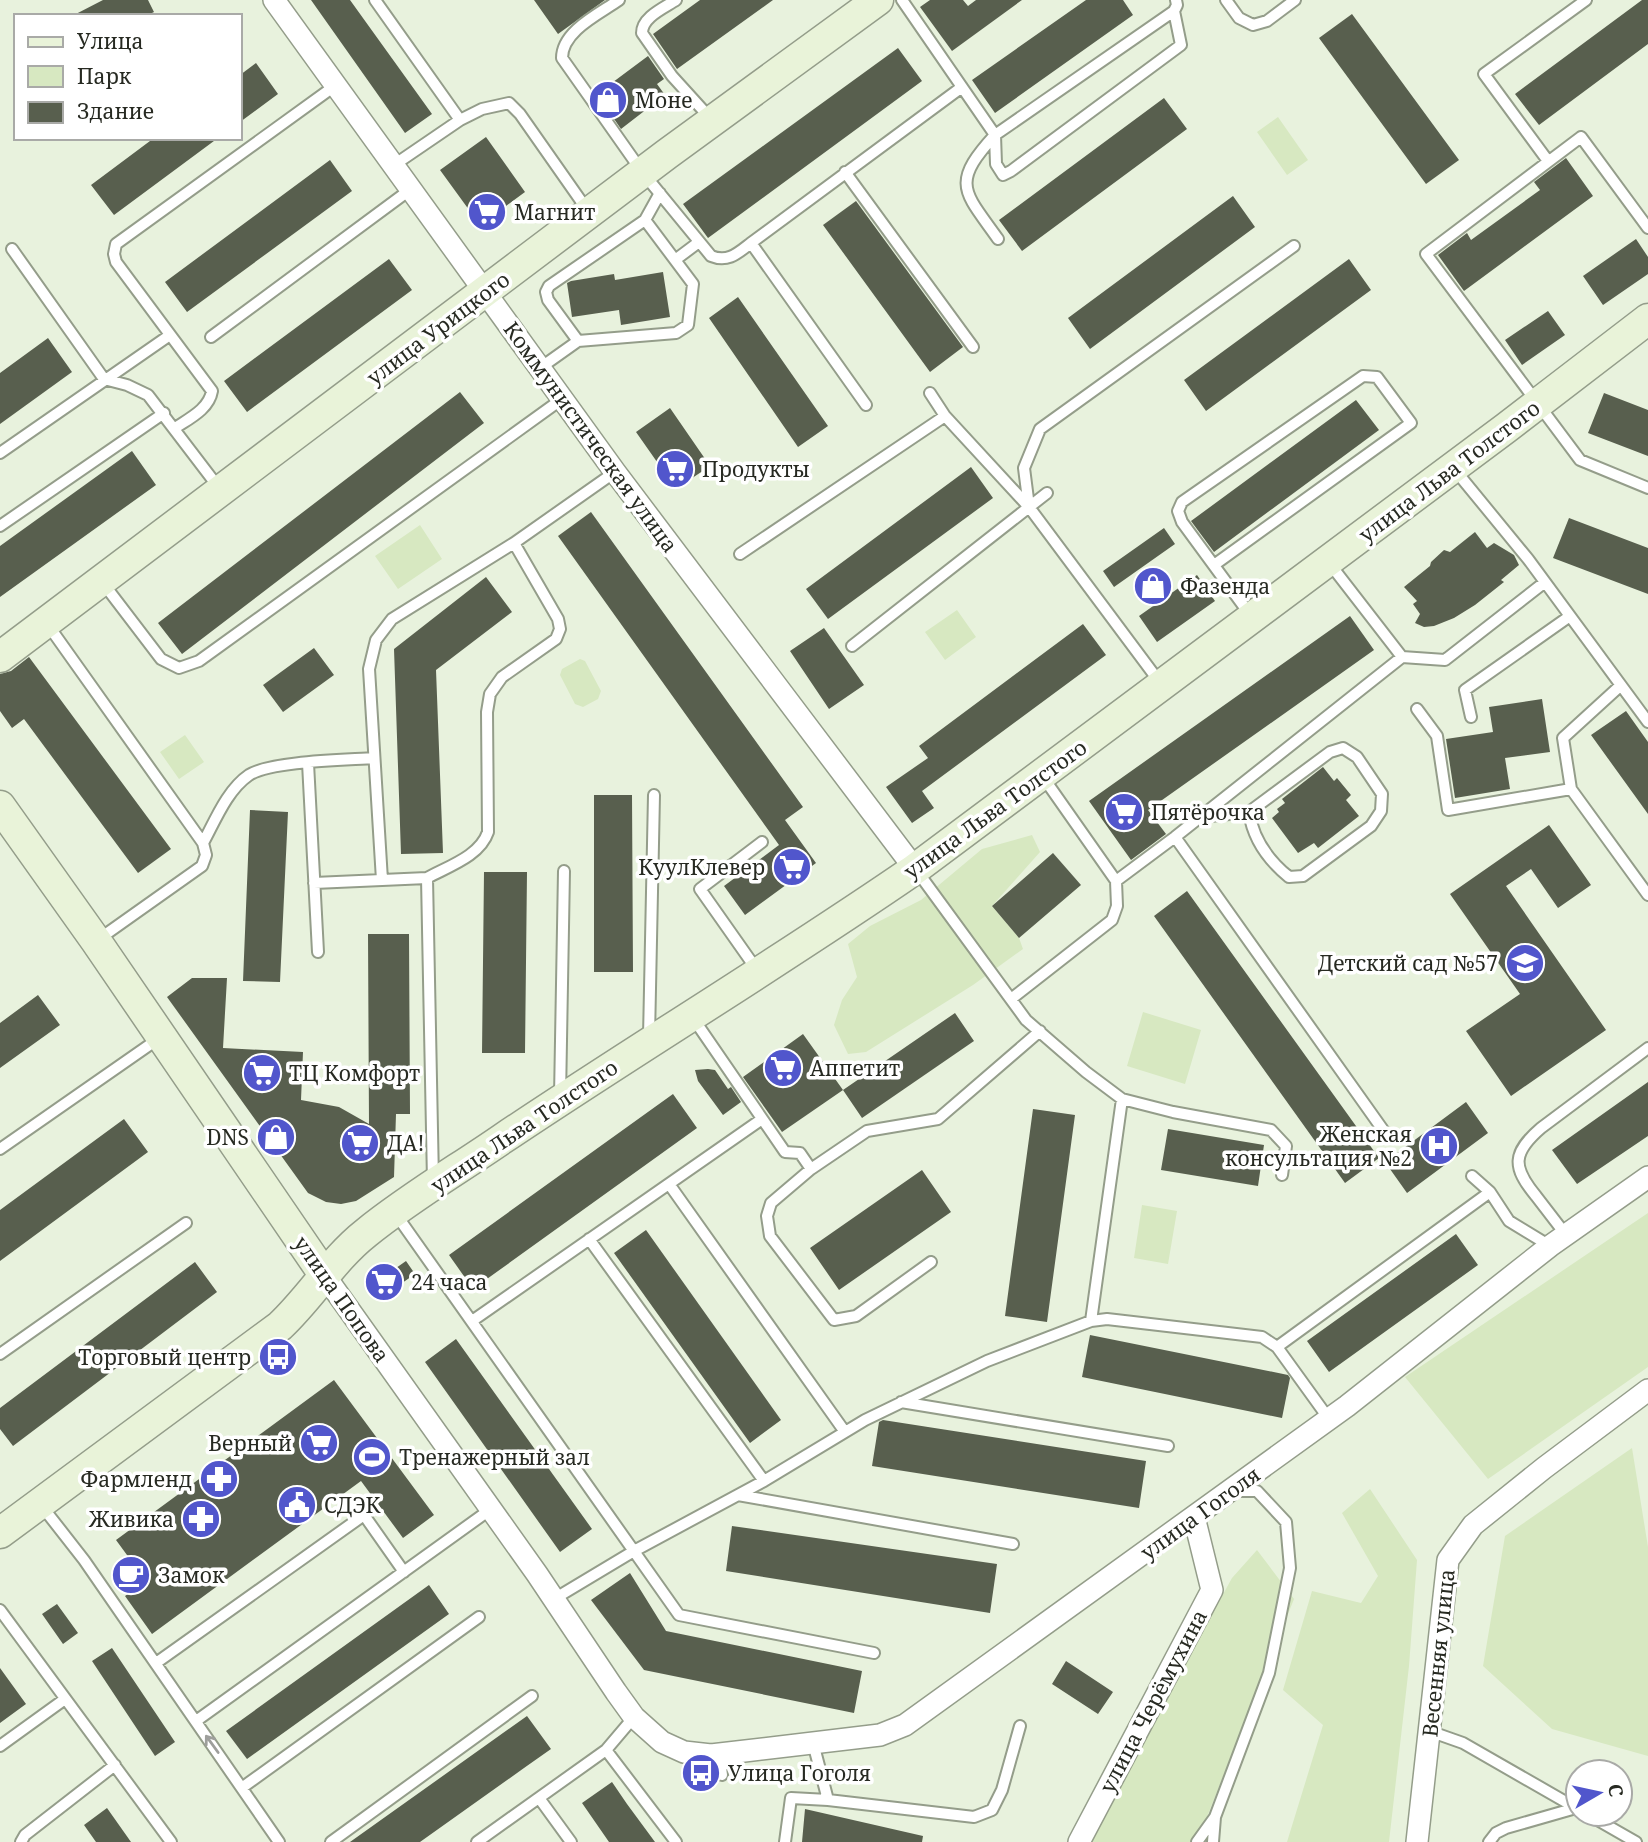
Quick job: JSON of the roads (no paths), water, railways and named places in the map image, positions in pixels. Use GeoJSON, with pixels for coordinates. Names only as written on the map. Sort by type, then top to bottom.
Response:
{"type":"FeatureCollection","features":[{"type":"Feature","properties":{"kind":"street","name":"Коммунистическая улица"},"geometry":{"type":"LineString","coordinates":[[274,0],[615,472],[915,869]]}},
{"type":"Feature","properties":{"kind":"street","name":"улица Урицкого"},"geometry":{"type":"LineString","coordinates":[[0,657],[590,213],[651,183],[713,121],[878,0]]}},
{"type":"Feature","properties":{"kind":"street","name":"улица Льва Толстого"},"geometry":{"type":"LineString","coordinates":[[5,1525],[41,1505],[280,1326],[302,1305],[357,1240],[560,1100],[915,869],[1453,468],[1648,319]]}},
{"type":"Feature","properties":{"kind":"street","name":"улица Попова"},"geometry":{"type":"LineString","coordinates":[[0,806],[634,1717],[662,1742],[684,1752],[717,1761]]}},
{"type":"Feature","properties":{"kind":"street","name":"улица Гоголя"},"geometry":{"type":"LineString","coordinates":[[717,1761],[813,1743],[880,1735],[905,1725],[1329,1419],[1558,1241],[1648,1177]]}},
{"type":"Feature","properties":{"kind":"street","name":"Весенняя улица"},"geometry":{"type":"LineString","coordinates":[[1417,1842],[1447,1560],[1474,1525],[1544,1468],[1648,1390]]}},
{"type":"Feature","properties":{"kind":"street","name":"улица Черёмухина"},"geometry":{"type":"LineString","coordinates":[[1079,1842],[1212,1590],[1194,1517]]}},
{"type":"Feature","properties":{"kind":"lane"},"geometry":{"type":"LineString","coordinates":[[375,0],[460,120]]}},
{"type":"Feature","properties":{"kind":"lane"},"geometry":{"type":"LineString","coordinates":[[619,0],[570,35],[562,51],[562,58],[651,183],[711,256],[721,260],[731,257],[751,243],[962,87]]}},
{"type":"Feature","properties":{"kind":"lane"},"geometry":{"type":"LineString","coordinates":[[676,0],[646,21],[642,33],[672,76],[713,121]]}},
{"type":"Feature","properties":{"kind":"lane"},"geometry":{"type":"LineString","coordinates":[[902,0],[995,135],[996,164],[1003,175],[1181,45],[1175,6],[995,135],[980,151],[966,173],[965,185],[968,197],[998,239]]}},
{"type":"Feature","properties":{"kind":"lane"},"geometry":{"type":"LineString","coordinates":[[1226,0],[1238,18],[1252,25],[1267,21],[1294,0]]}},
{"type":"Feature","properties":{"kind":"lane"},"geometry":{"type":"LineString","coordinates":[[1548,161],[1484,74],[1586,0]]}},
{"type":"Feature","properties":{"kind":"lane"},"geometry":{"type":"LineString","coordinates":[[175,429],[207,406],[212,391],[116,262],[116,244],[336,85]]}},
{"type":"Feature","properties":{"kind":"lane"},"geometry":{"type":"LineString","coordinates":[[394,165],[460,120],[482,109],[509,103],[520,114],[590,213]]}},
{"type":"Feature","properties":{"kind":"lane"},"geometry":{"type":"LineString","coordinates":[[1648,228],[1581,137],[1426,254],[1580,460],[1648,488]]}},
{"type":"Feature","properties":{"kind":"lane"},"geometry":{"type":"LineString","coordinates":[[845,172],[973,347]]}},
{"type":"Feature","properties":{"kind":"lane"},"geometry":{"type":"LineString","coordinates":[[540,368],[578,341],[676,333],[688,325],[693,284],[645,220],[651,183]]}},
{"type":"Feature","properties":{"kind":"lane"},"geometry":{"type":"LineString","coordinates":[[211,337],[411,189]]}},
{"type":"Feature","properties":{"kind":"lane"},"geometry":{"type":"LineString","coordinates":[[578,341],[548,299],[546,292],[549,286],[645,220]]}},
{"type":"Feature","properties":{"kind":"lane"},"geometry":{"type":"LineString","coordinates":[[675,260],[699,242]]}},
{"type":"Feature","properties":{"kind":"lane"},"geometry":{"type":"LineString","coordinates":[[751,243],[866,405]]}},
{"type":"Feature","properties":{"kind":"lane"},"geometry":{"type":"LineString","coordinates":[[1029,507],[1024,468],[1040,429],[1294,246]]}},
{"type":"Feature","properties":{"kind":"lane"},"geometry":{"type":"LineString","coordinates":[[12,249],[104,379],[127,385],[148,395],[222,491]]}},
{"type":"Feature","properties":{"kind":"lane"},"geometry":{"type":"LineString","coordinates":[[0,453],[170,335]]}},
{"type":"Feature","properties":{"kind":"lane"},"geometry":{"type":"LineString","coordinates":[[1214,565],[1411,424],[1377,377],[1363,376],[1182,502],[1178,511],[1182,522],[1252,618]]}},
{"type":"Feature","properties":{"kind":"lane"},"geometry":{"type":"LineString","coordinates":[[930,393],[945,416],[1029,507],[1163,685]]}},
{"type":"Feature","properties":{"kind":"lane"},"geometry":{"type":"LineString","coordinates":[[102,581],[161,659],[179,668],[198,661],[562,399]]}},
{"type":"Feature","properties":{"kind":"lane"},"geometry":{"type":"LineString","coordinates":[[0,526],[163,413]]}},
{"type":"Feature","properties":{"kind":"lane"},"geometry":{"type":"LineString","coordinates":[[740,555],[945,416]]}},
{"type":"Feature","properties":{"kind":"lane"},"geometry":{"type":"LineString","coordinates":[[1453,468],[1545,582],[1648,722]]}},
{"type":"Feature","properties":{"kind":"lane"},"geometry":{"type":"LineString","coordinates":[[382,880],[369,669],[376,640],[392,619],[514,543],[615,472]]}},
{"type":"Feature","properties":{"kind":"lane"},"geometry":{"type":"LineString","coordinates":[[852,646],[1047,493]]}},
{"type":"Feature","properties":{"kind":"lane"},"geometry":{"type":"LineString","coordinates":[[314,883],[427,878],[476,852],[485,843],[488,832],[487,712],[490,694],[502,677],[556,639],[560,629],[558,619],[514,543]]}},
{"type":"Feature","properties":{"kind":"lane"},"geometry":{"type":"LineString","coordinates":[[1328,561],[1402,657]]}},
{"type":"Feature","properties":{"kind":"lane"},"geometry":{"type":"LineString","coordinates":[[1116,881],[1402,657],[1445,660],[1545,582]]}},
{"type":"Feature","properties":{"kind":"lane"},"geometry":{"type":"LineString","coordinates":[[1471,717],[1465,690],[1570,616]]}},
{"type":"Feature","properties":{"kind":"lane"},"geometry":{"type":"LineString","coordinates":[[46,623],[203,843],[206,855],[202,866],[96,941]]}},
{"type":"Feature","properties":{"kind":"lane"},"geometry":{"type":"LineString","coordinates":[[1620,686],[1563,738],[1571,789],[1648,895]]}},
{"type":"Feature","properties":{"kind":"lane"},"geometry":{"type":"LineString","coordinates":[[1417,709],[1437,736],[1448,810],[1571,789]]}},
{"type":"Feature","properties":{"kind":"lane"},"geometry":{"type":"LineString","coordinates":[[1200,817],[1249,812],[1330,752],[1343,748],[1357,757],[1382,794],[1381,811],[1371,826],[1303,876],[1289,877],[1266,854],[1251,830],[1249,812]]}},
{"type":"Feature","properties":{"kind":"lane"},"geometry":{"type":"LineString","coordinates":[[203,843],[230,794],[250,775],[283,765],[374,758]]}},
{"type":"Feature","properties":{"kind":"lane"},"geometry":{"type":"LineString","coordinates":[[308,763],[318,953]]}},
{"type":"Feature","properties":{"kind":"lane"},"geometry":{"type":"LineString","coordinates":[[1011,999],[1112,920],[1117,906],[1116,881],[1042,775]]}},
{"type":"Feature","properties":{"kind":"lane"},"geometry":{"type":"LineString","coordinates":[[649,1043],[654,795]]}},
{"type":"Feature","properties":{"kind":"lane"},"geometry":{"type":"LineString","coordinates":[[1175,837],[1388,1137]]}},
{"type":"Feature","properties":{"kind":"lane"},"geometry":{"type":"LineString","coordinates":[[759,972],[700,889],[762,842]]}},
{"type":"Feature","properties":{"kind":"lane"},"geometry":{"type":"LineString","coordinates":[[915,869],[1026,1020],[1122,1099],[1173,1112],[1271,1130],[1286,1146],[1282,1175]]}},
{"type":"Feature","properties":{"kind":"lane"},"geometry":{"type":"LineString","coordinates":[[560,1100],[564,871]]}},
{"type":"Feature","properties":{"kind":"lane"},"geometry":{"type":"LineString","coordinates":[[427,878],[433,1186]]}},
{"type":"Feature","properties":{"kind":"lane"},"geometry":{"type":"LineString","coordinates":[[692,1016],[785,1152],[800,1153],[811,1169]]}},
{"type":"Feature","properties":{"kind":"lane"},"geometry":{"type":"LineString","coordinates":[[931,1262],[856,1316],[834,1321],[770,1236],[767,1216],[771,1203],[811,1169],[867,1131],[938,1119],[1040,1031]]}},
{"type":"Feature","properties":{"kind":"lane"},"geometry":{"type":"LineString","coordinates":[[0,1149],[161,1037]]}},
{"type":"Feature","properties":{"kind":"lane"},"geometry":{"type":"LineString","coordinates":[[1558,1241],[1521,1178],[1518,1166],[1526,1141],[1648,1048]]}},
{"type":"Feature","properties":{"kind":"lane"},"geometry":{"type":"LineString","coordinates":[[1091,1321],[1122,1099]]}},
{"type":"Feature","properties":{"kind":"lane"},"geometry":{"type":"LineString","coordinates":[[472,1321],[762,1119]]}},
{"type":"Feature","properties":{"kind":"lane"},"geometry":{"type":"LineString","coordinates":[[1472,1176],[1490,1192],[1509,1221],[1558,1241]]}},
{"type":"Feature","properties":{"kind":"lane"},"geometry":{"type":"LineString","coordinates":[[669,1184],[845,1432]]}},
{"type":"Feature","properties":{"kind":"lane"},"geometry":{"type":"LineString","coordinates":[[1277,1347],[1490,1192]]}},
{"type":"Feature","properties":{"kind":"lane"},"geometry":{"type":"LineString","coordinates":[[395,1213],[678,1615],[874,1653]]}},
{"type":"Feature","properties":{"kind":"lane"},"geometry":{"type":"LineString","coordinates":[[0,1354],[186,1223]]}},
{"type":"Feature","properties":{"kind":"lane"},"geometry":{"type":"LineString","coordinates":[[589,1239],[764,1481]]}},
{"type":"Feature","properties":{"kind":"lane"},"geometry":{"type":"LineString","coordinates":[[554,1599],[634,1551],[764,1481],[901,1402],[987,1361],[1091,1321],[1107,1320],[1262,1337],[1277,1347],[1329,1419]]}},
{"type":"Feature","properties":{"kind":"lane"},"geometry":{"type":"LineString","coordinates":[[901,1402],[1168,1446]]}},
{"type":"Feature","properties":{"kind":"lane"},"geometry":{"type":"LineString","coordinates":[[1197,1842],[1215,1817],[1269,1673],[1290,1568],[1286,1522],[1257,1491],[1229,1492]]}},
{"type":"Feature","properties":{"kind":"lane"},"geometry":{"type":"LineString","coordinates":[[738,1495],[1013,1544]]}},
{"type":"Feature","properties":{"kind":"lane"},"geometry":{"type":"LineString","coordinates":[[41,1505],[84,1560],[279,1842]]}},
{"type":"Feature","properties":{"kind":"lane"},"geometry":{"type":"LineString","coordinates":[[196,1721],[491,1509]]}},
{"type":"Feature","properties":{"kind":"lane"},"geometry":{"type":"LineString","coordinates":[[156,1663],[364,1515],[404,1572]]}},
{"type":"Feature","properties":{"kind":"lane"},"geometry":{"type":"LineString","coordinates":[[0,1610],[171,1842]]}},
{"type":"Feature","properties":{"kind":"lane"},"geometry":{"type":"LineString","coordinates":[[243,1787],[479,1617]]}},
{"type":"Feature","properties":{"kind":"lane"},"geometry":{"type":"LineString","coordinates":[[331,1842],[532,1696]]}},
{"type":"Feature","properties":{"kind":"lane"},"geometry":{"type":"LineString","coordinates":[[0,1746],[65,1699]]}},
{"type":"Feature","properties":{"kind":"lane"},"geometry":{"type":"LineString","coordinates":[[477,1842],[606,1750],[634,1717]]}},
{"type":"Feature","properties":{"kind":"lane"},"geometry":{"type":"LineString","coordinates":[[785,1842],[791,1798],[974,1817],[992,1811],[1002,1790],[1020,1726]]}},
{"type":"Feature","properties":{"kind":"lane"},"geometry":{"type":"LineString","coordinates":[[1429,1731],[1463,1742],[1564,1800]]}},
{"type":"Feature","properties":{"kind":"lane"},"geometry":{"type":"LineString","coordinates":[[813,1743],[828,1800]]}},
{"type":"Feature","properties":{"kind":"lane"},"geometry":{"type":"LineString","coordinates":[[606,1750],[676,1842]]}},
{"type":"Feature","properties":{"kind":"lane"},"geometry":{"type":"LineString","coordinates":[[21,1842],[25,1835],[115,1765]]}},
{"type":"Feature","properties":{"kind":"lane"},"geometry":{"type":"LineString","coordinates":[[539,1798],[571,1842]]}},
{"type":"Feature","properties":{"kind":"lane"},"geometry":{"type":"LineString","coordinates":[[1489,1842],[1496,1833],[1506,1828],[1564,1812]]}},
{"type":"Feature","properties":{"kind":"lane"},"geometry":{"type":"LineString","coordinates":[[1213,1842],[1215,1817]]}},
{"type":"Feature","properties":{"kind":"lane"},"geometry":{"type":"LineString","coordinates":[[1612,1828],[1636,1842]]}},
{"type":"Feature","properties":{"kind":"place","name":"Моне"},"geometry":{"type":"Point","coordinates":[608,100]}},
{"type":"Feature","properties":{"kind":"place","name":"Магнит"},"geometry":{"type":"Point","coordinates":[487,212]}},
{"type":"Feature","properties":{"kind":"place","name":"Продукты"},"geometry":{"type":"Point","coordinates":[675,469]}},
{"type":"Feature","properties":{"kind":"place","name":"Фазенда"},"geometry":{"type":"Point","coordinates":[1153,586]}},
{"type":"Feature","properties":{"kind":"place","name":"Пятёрочка"},"geometry":{"type":"Point","coordinates":[1124,812]}},
{"type":"Feature","properties":{"kind":"place","name":"КуулКлевер"},"geometry":{"type":"Point","coordinates":[792,867]}},
{"type":"Feature","properties":{"kind":"place","name":"Детский сад №57"},"geometry":{"type":"Point","coordinates":[1525,963]}},
{"type":"Feature","properties":{"kind":"place","name":"Аппетит"},"geometry":{"type":"Point","coordinates":[783,1068]}},
{"type":"Feature","properties":{"kind":"place","name":"ТЦ Комфорт"},"geometry":{"type":"Point","coordinates":[262,1073]}},
{"type":"Feature","properties":{"kind":"place","name":"DNS"},"geometry":{"type":"Point","coordinates":[276,1137]}},
{"type":"Feature","properties":{"kind":"place","name":"ДА!"},"geometry":{"type":"Point","coordinates":[360,1143]}},
{"type":"Feature","properties":{"kind":"place","name":"Женская консультация №2"},"geometry":{"type":"Point","coordinates":[1439,1146]}},
{"type":"Feature","properties":{"kind":"place","name":"24 часа"},"geometry":{"type":"Point","coordinates":[384,1282]}},
{"type":"Feature","properties":{"kind":"place","name":"Торговый центр"},"geometry":{"type":"Point","coordinates":[278,1357]}},
{"type":"Feature","properties":{"kind":"place","name":"Верный"},"geometry":{"type":"Point","coordinates":[319,1443]}},
{"type":"Feature","properties":{"kind":"place","name":"Тренажерный зал"},"geometry":{"type":"Point","coordinates":[372,1457]}},
{"type":"Feature","properties":{"kind":"place","name":"Фармленд"},"geometry":{"type":"Point","coordinates":[219,1479]}},
{"type":"Feature","properties":{"kind":"place","name":"СДЭК"},"geometry":{"type":"Point","coordinates":[297,1505]}},
{"type":"Feature","properties":{"kind":"place","name":"Живика"},"geometry":{"type":"Point","coordinates":[201,1519]}},
{"type":"Feature","properties":{"kind":"place","name":"Замок"},"geometry":{"type":"Point","coordinates":[131,1575]}},
{"type":"Feature","properties":{"kind":"place","name":"Улица Гоголя"},"geometry":{"type":"Point","coordinates":[701,1773]}}]}
